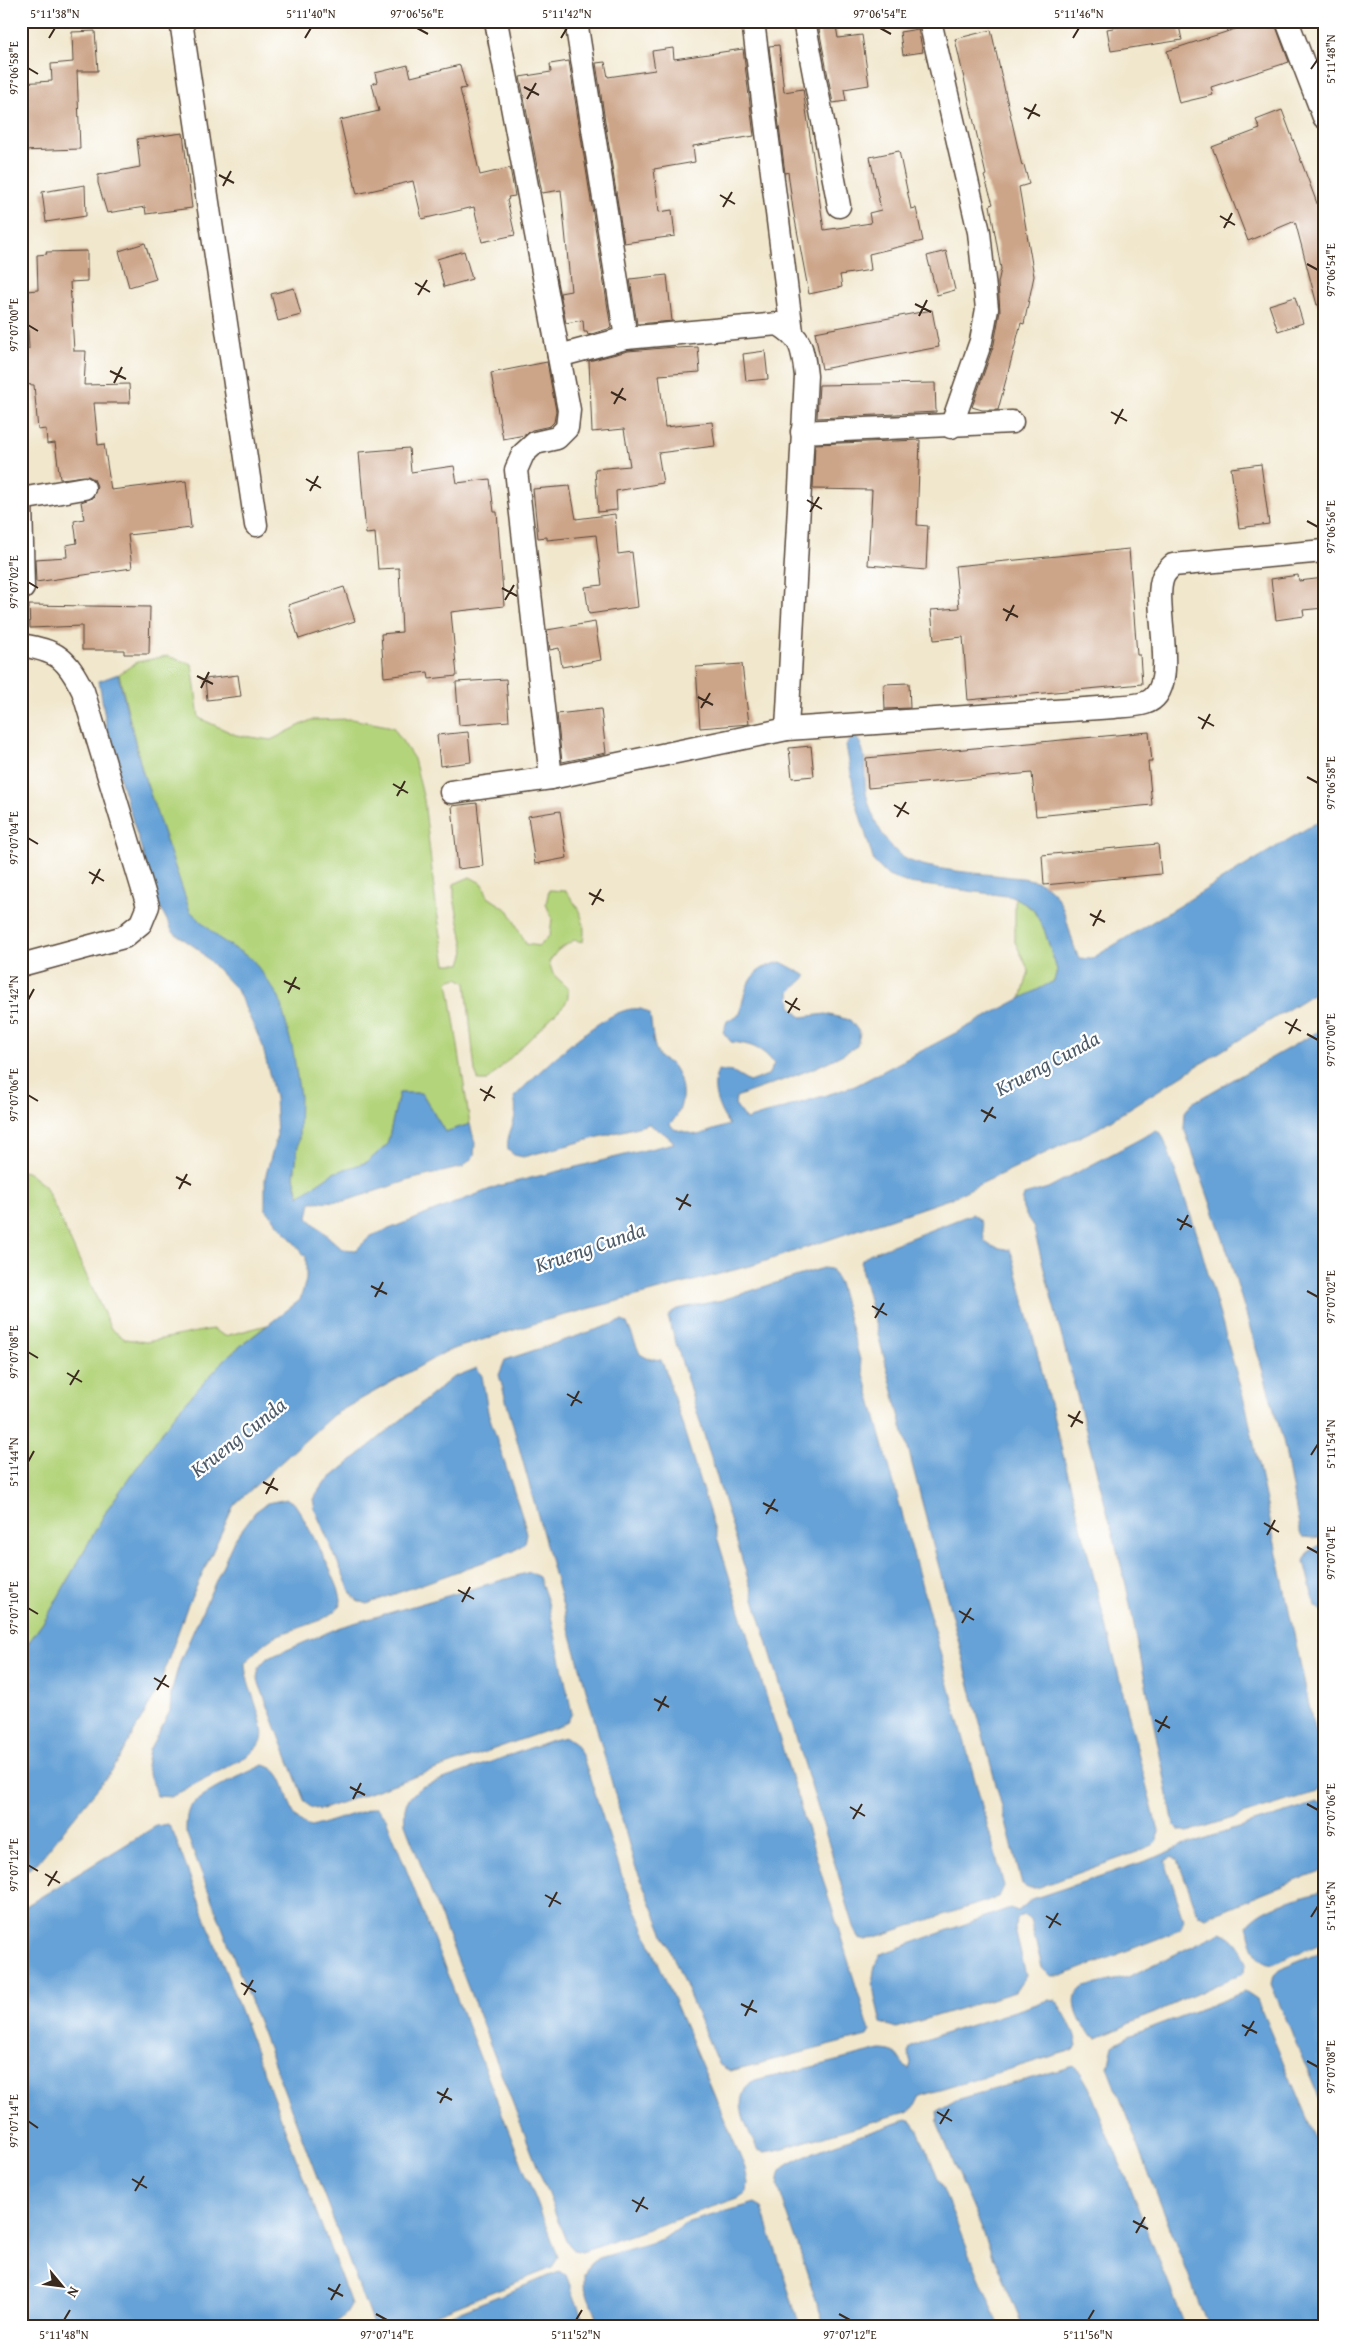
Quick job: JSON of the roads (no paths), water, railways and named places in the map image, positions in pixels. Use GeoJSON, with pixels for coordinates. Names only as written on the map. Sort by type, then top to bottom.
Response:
{"type":"FeatureCollection","features":[{"type":"Feature","properties":{"kind":"street"},"geometry":{"type":"LineString","coordinates":[[181,21],[256,525]]}},
{"type":"Feature","properties":{"kind":"street"},"geometry":{"type":"LineString","coordinates":[[496,21],[569,410],[566,428],[558,438],[535,443],[523,454],[516,470],[552,778]]}},
{"type":"Feature","properties":{"kind":"street"},"geometry":{"type":"LineString","coordinates":[[576,21],[626,338]]}},
{"type":"Feature","properties":{"kind":"street"},"geometry":{"type":"LineString","coordinates":[[753,21],[792,332],[803,350],[806,376],[787,729]]}},
{"type":"Feature","properties":{"kind":"street"},"geometry":{"type":"LineString","coordinates":[[804,21],[839,206]]}},
{"type":"Feature","properties":{"kind":"street"},"geometry":{"type":"LineString","coordinates":[[930,21],[979,232],[987,310],[981,341],[950,426]]}},
{"type":"Feature","properties":{"kind":"street"},"geometry":{"type":"LineString","coordinates":[[1287,21],[1324,117]]}},
{"type":"Feature","properties":{"kind":"street"},"geometry":{"type":"LineString","coordinates":[[559,356],[626,338],[778,324],[792,332]]}},
{"type":"Feature","properties":{"kind":"street"},"geometry":{"type":"LineString","coordinates":[[802,432],[1012,422]]}},
{"type":"Feature","properties":{"kind":"street"},"geometry":{"type":"LineString","coordinates":[[23,588],[21,501],[84,488]]}},
{"type":"Feature","properties":{"kind":"street"},"geometry":{"type":"LineString","coordinates":[[451,792],[552,778],[787,729],[1104,708],[1146,703],[1158,692],[1164,677],[1160,592],[1163,576],[1173,565],[1324,551]]}},
{"type":"Feature","properties":{"kind":"street"},"geometry":{"type":"LineString","coordinates":[[21,645],[46,649],[60,656],[75,675],[83,690],[148,906],[141,923],[124,937],[21,965]]}},
{"type":"Feature","properties":{"kind":"water","name":"Krueng Cunda"},"geometry":{"type":"Polygon","coordinates":[[[118,674],[142,770],[190,911],[220,939],[253,960],[279,997],[293,1050],[300,1096],[299,1138],[294,1177],[299,1196],[333,1173],[367,1162],[387,1145],[399,1093],[422,1093],[445,1132],[470,1124],[475,1143],[474,1156],[463,1167],[413,1179],[345,1201],[311,1202],[308,1218],[342,1249],[356,1250],[371,1236],[498,1186],[674,1143],[666,1135],[649,1124],[523,1157],[514,1155],[508,1150],[515,1114],[514,1097],[573,1042],[610,1017],[626,1010],[641,1009],[650,1014],[657,1052],[660,1058],[674,1067],[681,1082],[681,1105],[679,1112],[670,1124],[674,1129],[698,1135],[729,1125],[716,1099],[715,1085],[718,1070],[732,1072],[749,1082],[768,1075],[774,1064],[756,1048],[731,1042],[723,1032],[727,1021],[740,1014],[744,994],[751,979],[762,969],[770,965],[781,962],[807,976],[790,992],[791,1006],[801,1017],[826,1014],[850,1020],[860,1033],[857,1046],[828,1062],[736,1097],[735,1105],[746,1120],[855,1086],[1054,981],[1057,970],[1044,929],[1033,909],[1014,897],[908,883],[888,876],[874,862],[856,802],[846,745],[854,735],[859,741],[864,754],[866,793],[871,810],[878,827],[900,855],[921,865],[1026,879],[1046,886],[1061,904],[1079,958],[1091,959],[1324,818],[1324,987],[1098,1128],[949,1199],[757,1264],[543,1321],[447,1351],[333,1415],[234,1505],[187,1607],[158,1689],[114,1768],[38,1862],[21,1875],[21,1653],[47,1617],[108,1508],[174,1415],[229,1355],[300,1300],[306,1280],[306,1257],[265,1208],[265,1178],[277,1135],[275,1098],[262,1044],[237,990],[198,949],[173,932],[158,903],[109,743],[99,681],[118,674]]]}},
{"type":"Feature","properties":{"kind":"water"},"geometry":{"type":"Polygon","coordinates":[[[1324,1028],[1324,1536],[1313,1538],[1303,1537],[1300,1530],[1283,1440],[1228,1253],[1184,1128],[1185,1112],[1192,1103],[1324,1028]]]}},
{"type":"Feature","properties":{"kind":"water"},"geometry":{"type":"Polygon","coordinates":[[[1155,1131],[1161,1133],[1164,1139],[1196,1231],[1247,1411],[1324,1776],[1324,1781],[1316,1792],[1188,1832],[1179,1830],[1174,1825],[1126,1585],[1033,1226],[1024,1212],[1022,1204],[1024,1195],[1048,1188],[1155,1131]]]}},
{"type":"Feature","properties":{"kind":"water"},"geometry":{"type":"Polygon","coordinates":[[[972,1214],[981,1222],[984,1241],[991,1246],[1010,1250],[1013,1257],[1158,1831],[1157,1841],[1151,1847],[1037,1888],[1027,1888],[1022,1884],[862,1273],[861,1261],[869,1254],[972,1214]]]}},
{"type":"Feature","properties":{"kind":"water"},"geometry":{"type":"Polygon","coordinates":[[[823,1268],[831,1269],[839,1283],[1004,1886],[999,1897],[866,1940],[859,1938],[856,1933],[668,1317],[677,1309],[722,1300],[823,1268]]]}},
{"type":"Feature","properties":{"kind":"water"},"geometry":{"type":"Polygon","coordinates":[[[622,1321],[627,1323],[640,1354],[647,1358],[661,1360],[665,1369],[870,2031],[867,2036],[730,2071],[718,2064],[634,1863],[499,1375],[505,1360],[622,1321]]]}},
{"type":"Feature","properties":{"kind":"water"},"geometry":{"type":"Polygon","coordinates":[[[477,1368],[482,1376],[488,1412],[524,1522],[527,1533],[525,1543],[514,1551],[367,1604],[358,1601],[351,1593],[315,1510],[313,1499],[323,1484],[452,1378],[477,1368]]]}},
{"type":"Feature","properties":{"kind":"water"},"geometry":{"type":"Polygon","coordinates":[[[287,1499],[294,1503],[300,1512],[330,1568],[341,1599],[339,1606],[333,1613],[314,1623],[274,1637],[258,1649],[245,1663],[248,1682],[259,1714],[263,1733],[260,1744],[249,1755],[171,1797],[157,1796],[146,1766],[149,1750],[170,1711],[171,1693],[180,1661],[234,1540],[255,1512],[267,1503],[287,1499]]]}},
{"type":"Feature","properties":{"kind":"water"},"geometry":{"type":"Polygon","coordinates":[[[1324,1543],[1324,1613],[1315,1606],[1304,1561],[1309,1551],[1324,1543]]]}},
{"type":"Feature","properties":{"kind":"water"},"geometry":{"type":"Polygon","coordinates":[[[530,1572],[539,1577],[548,1602],[572,1713],[568,1721],[560,1726],[320,1810],[310,1807],[304,1800],[257,1678],[259,1667],[266,1659],[340,1627],[530,1572]]]}},
{"type":"Feature","properties":{"kind":"water"},"geometry":{"type":"Polygon","coordinates":[[[566,1737],[575,1743],[583,1757],[623,1879],[745,2168],[748,2183],[747,2192],[738,2198],[582,2252],[574,2250],[566,2241],[405,1824],[404,1817],[407,1803],[412,1795],[421,1787],[552,1740],[566,1737]]]}},
{"type":"Feature","properties":{"kind":"water"},"geometry":{"type":"Polygon","coordinates":[[[263,1765],[273,1769],[280,1776],[295,1816],[302,1823],[312,1827],[376,1807],[386,1818],[558,2256],[552,2268],[403,2327],[374,2327],[186,1832],[187,1814],[194,1803],[201,1797],[263,1765]]]}},
{"type":"Feature","properties":{"kind":"water"},"geometry":{"type":"Polygon","coordinates":[[[1317,1803],[1324,1806],[1324,1869],[1206,1917],[1198,1914],[1178,1860],[1172,1856],[1165,1861],[1184,1920],[1180,1930],[1062,1976],[1051,1976],[1042,1967],[1030,1920],[1023,1915],[1016,1919],[1015,1929],[1026,1976],[1015,1992],[896,2028],[881,2023],[873,1979],[876,1962],[881,1954],[1010,1908],[1018,1911],[1032,1899],[1157,1857],[1181,1846],[1317,1803]]]}},
{"type":"Feature","properties":{"kind":"water"},"geometry":{"type":"Polygon","coordinates":[[[168,1824],[173,1832],[351,2304],[344,2316],[325,2327],[21,2327],[21,1909],[156,1826],[168,1824]]]}},
{"type":"Feature","properties":{"kind":"water"},"geometry":{"type":"Polygon","coordinates":[[[1324,1890],[1324,1942],[1272,1964],[1261,1959],[1254,1950],[1247,1926],[1272,1907],[1324,1890]]]}},
{"type":"Feature","properties":{"kind":"water"},"geometry":{"type":"Polygon","coordinates":[[[1221,1932],[1231,1937],[1240,1949],[1247,1963],[1243,1973],[1098,2038],[1087,2031],[1076,2011],[1075,2003],[1078,1991],[1084,1987],[1128,1977],[1221,1932]]]}},
{"type":"Feature","properties":{"kind":"water"},"geometry":{"type":"Polygon","coordinates":[[[1324,1951],[1324,2110],[1271,1984],[1273,1975],[1278,1970],[1324,1951]]]}},
{"type":"Feature","properties":{"kind":"water"},"geometry":{"type":"Polygon","coordinates":[[[1245,1992],[1257,2000],[1324,2158],[1324,2327],[1208,2327],[1108,2067],[1113,2045],[1129,2036],[1245,1992]]]}},
{"type":"Feature","properties":{"kind":"water"},"geometry":{"type":"Polygon","coordinates":[[[1049,2000],[1056,2001],[1069,2022],[1077,2046],[1073,2050],[920,2096],[915,2106],[906,2112],[776,2150],[765,2152],[757,2150],[741,2106],[745,2090],[751,2082],[880,2050],[895,2053],[909,2070],[911,2064],[908,2053],[911,2047],[928,2039],[1049,2000]]]}},
{"type":"Feature","properties":{"kind":"water"},"geometry":{"type":"Polygon","coordinates":[[[1073,2066],[1081,2073],[1089,2087],[1186,2327],[1023,2327],[938,2125],[937,2111],[956,2100],[1073,2066]]]}},
{"type":"Feature","properties":{"kind":"water"},"geometry":{"type":"Polygon","coordinates":[[[906,2120],[912,2122],[918,2130],[1000,2327],[825,2327],[778,2186],[780,2173],[802,2157],[906,2120]]]}},
{"type":"Feature","properties":{"kind":"water"},"geometry":{"type":"Polygon","coordinates":[[[755,2203],[762,2207],[800,2327],[600,2327],[584,2286],[584,2275],[588,2266],[599,2258],[663,2239],[685,2223],[755,2203]]]}},
{"type":"Feature","properties":{"kind":"water"},"geometry":{"type":"Polygon","coordinates":[[[559,2272],[566,2275],[586,2327],[420,2327],[559,2272]]]}}]}
